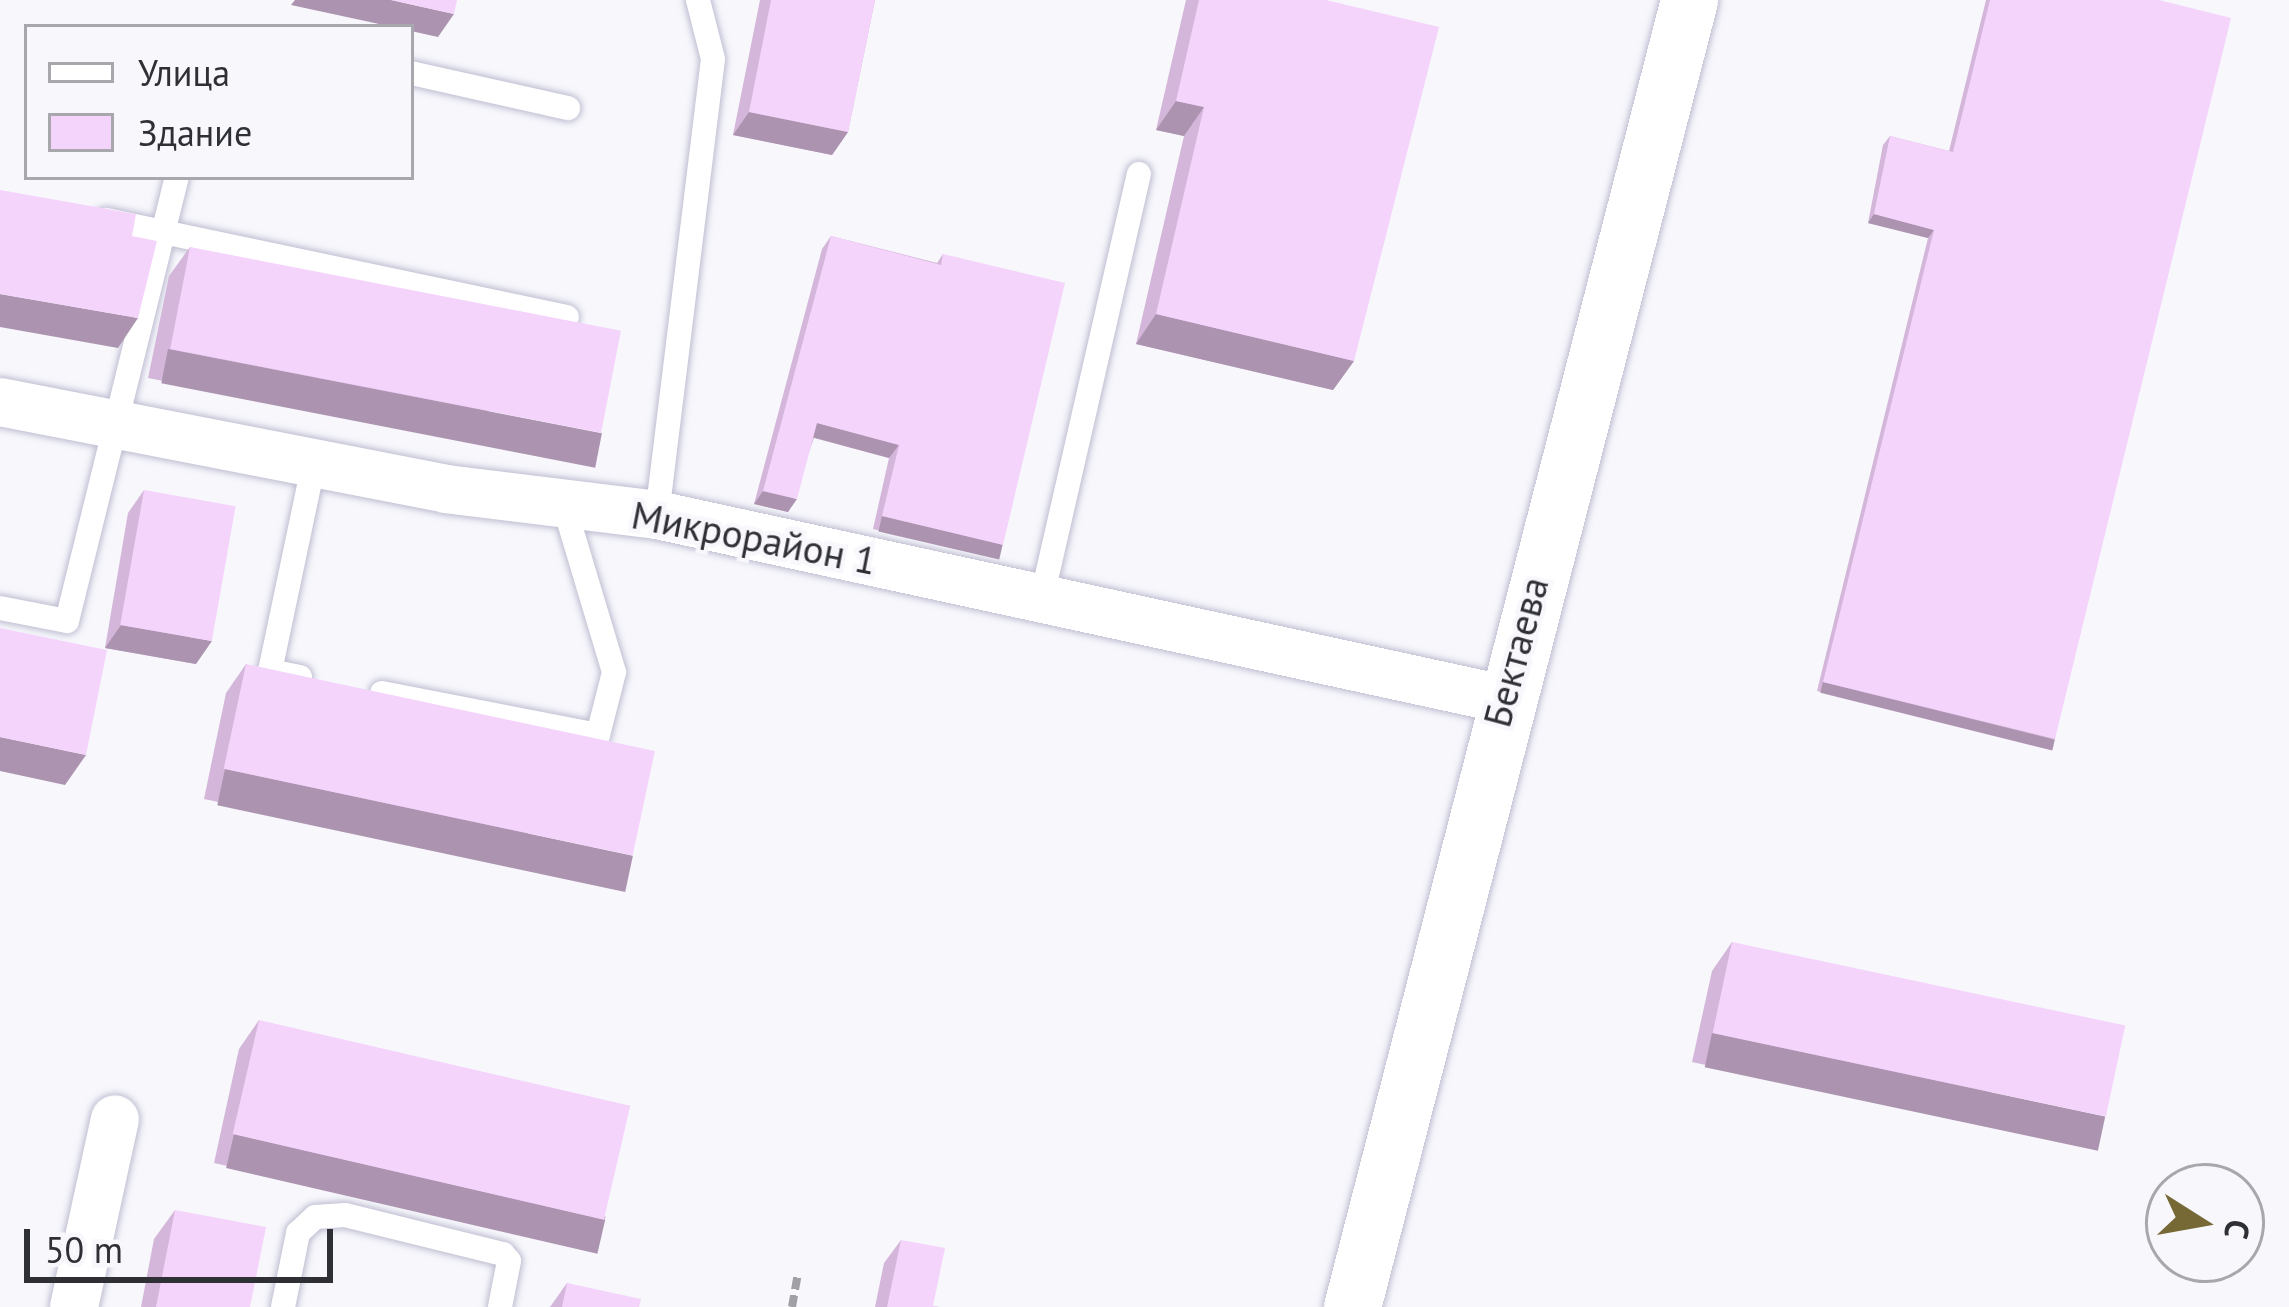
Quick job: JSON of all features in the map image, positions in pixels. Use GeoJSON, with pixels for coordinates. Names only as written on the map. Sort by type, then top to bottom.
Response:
{"type":"FeatureCollection","features":[{"type":"Feature","properties":{"kind":"street","name":"Бектаева"},"geometry":{"type":"LineString","coordinates":[[1352,1307],[1503,699],[1689,0]]}},
{"type":"Feature","properties":{"kind":"street","name":"Микрорайон 1"},"geometry":{"type":"LineString","coordinates":[[0,402],[565,509],[658,515],[1503,699]]}},
{"type":"Feature","properties":{"kind":"street"},"geometry":{"type":"LineString","coordinates":[[74,1307],[115,1119]]}},
{"type":"Feature","properties":{"kind":"lane"},"geometry":{"type":"LineString","coordinates":[[658,515],[712,59],[698,0]]}},
{"type":"Feature","properties":{"kind":"lane"},"geometry":{"type":"LineString","coordinates":[[414,75],[568,107]]}},
{"type":"Feature","properties":{"kind":"lane"},"geometry":{"type":"LineString","coordinates":[[1042,597],[1139,175]]}},
{"type":"Feature","properties":{"kind":"lane"},"geometry":{"type":"LineString","coordinates":[[0,608],[67,621],[176,180]]}},
{"type":"Feature","properties":{"kind":"lane"},"geometry":{"type":"LineString","coordinates":[[69,212],[567,317]]}},
{"type":"Feature","properties":{"kind":"lane"},"geometry":{"type":"LineString","coordinates":[[314,463],[270,671],[317,680]]}},
{"type":"Feature","properties":{"kind":"lane"},"geometry":{"type":"LineString","coordinates":[[364,689],[598,735],[614,672],[565,509]]}},
{"type":"Feature","properties":{"kind":"lane"},"geometry":{"type":"LineString","coordinates":[[284,1307],[298,1233],[315,1216],[345,1215],[503,1254],[509,1261],[500,1307]]}},
{"type":"Feature","properties":{"kind":"path"},"geometry":{"type":"LineString","coordinates":[[792,1307],[798,1274]]}},
{"type":"Feature","properties":{"kind":"building"},"geometry":{"type":"Polygon","coordinates":[[[391,0],[457,0],[454,14],[391,0]]]}},
{"type":"Feature","properties":{"kind":"building"},"geometry":{"type":"Polygon","coordinates":[[[771,0],[875,0],[848,132],[749,112],[771,0]]]}},
{"type":"Feature","properties":{"kind":"building"},"geometry":{"type":"Polygon","coordinates":[[[1199,0],[1326,0],[1439,27],[1354,361],[1156,314],[1204,107],[1176,101],[1199,0]]]}},
{"type":"Feature","properties":{"kind":"building"},"geometry":{"type":"Polygon","coordinates":[[[1990,0],[2159,0],[2231,18],[2055,739],[1823,682],[1934,230],[1874,214],[1890,136],[1953,152],[1990,0]]]}},
{"type":"Feature","properties":{"kind":"building"},"geometry":{"type":"Polygon","coordinates":[[[0,190],[136,214],[132,236],[157,241],[138,318],[0,294],[0,190]]]}},
{"type":"Feature","properties":{"kind":"building"},"geometry":{"type":"Polygon","coordinates":[[[831,236],[941,265],[943,254],[1065,283],[1003,545],[882,516],[899,445],[817,423],[797,499],[763,491],[831,236]]]}},
{"type":"Feature","properties":{"kind":"building"},"geometry":{"type":"Polygon","coordinates":[[[190,247],[621,331],[601,433],[170,349],[190,247]]]}},
{"type":"Feature","properties":{"kind":"building"},"geometry":{"type":"Polygon","coordinates":[[[144,490],[236,506],[212,641],[120,625],[144,490]]]}},
{"type":"Feature","properties":{"kind":"building"},"geometry":{"type":"Polygon","coordinates":[[[0,628],[107,650],[86,755],[0,737],[0,628]]]}},
{"type":"Feature","properties":{"kind":"building"},"geometry":{"type":"Polygon","coordinates":[[[246,664],[655,751],[633,856],[224,769],[246,664]]]}},
{"type":"Feature","properties":{"kind":"building"},"geometry":{"type":"Polygon","coordinates":[[[1732,942],[2125,1026],[2106,1117],[1713,1033],[1732,942]]]}},
{"type":"Feature","properties":{"kind":"building"},"geometry":{"type":"Polygon","coordinates":[[[259,1020],[630,1106],[604,1220],[233,1134],[259,1020]]]}},
{"type":"Feature","properties":{"kind":"building"},"geometry":{"type":"Polygon","coordinates":[[[175,1210],[266,1227],[250,1307],[156,1307],[175,1210]]]}},
{"type":"Feature","properties":{"kind":"building"},"geometry":{"type":"Polygon","coordinates":[[[901,1240],[945,1248],[933,1306],[939,1307],[887,1307],[901,1240]]]}},
{"type":"Feature","properties":{"kind":"building"},"geometry":{"type":"Polygon","coordinates":[[[567,1283],[641,1299],[639,1307],[562,1307],[567,1283]]]}}]}
